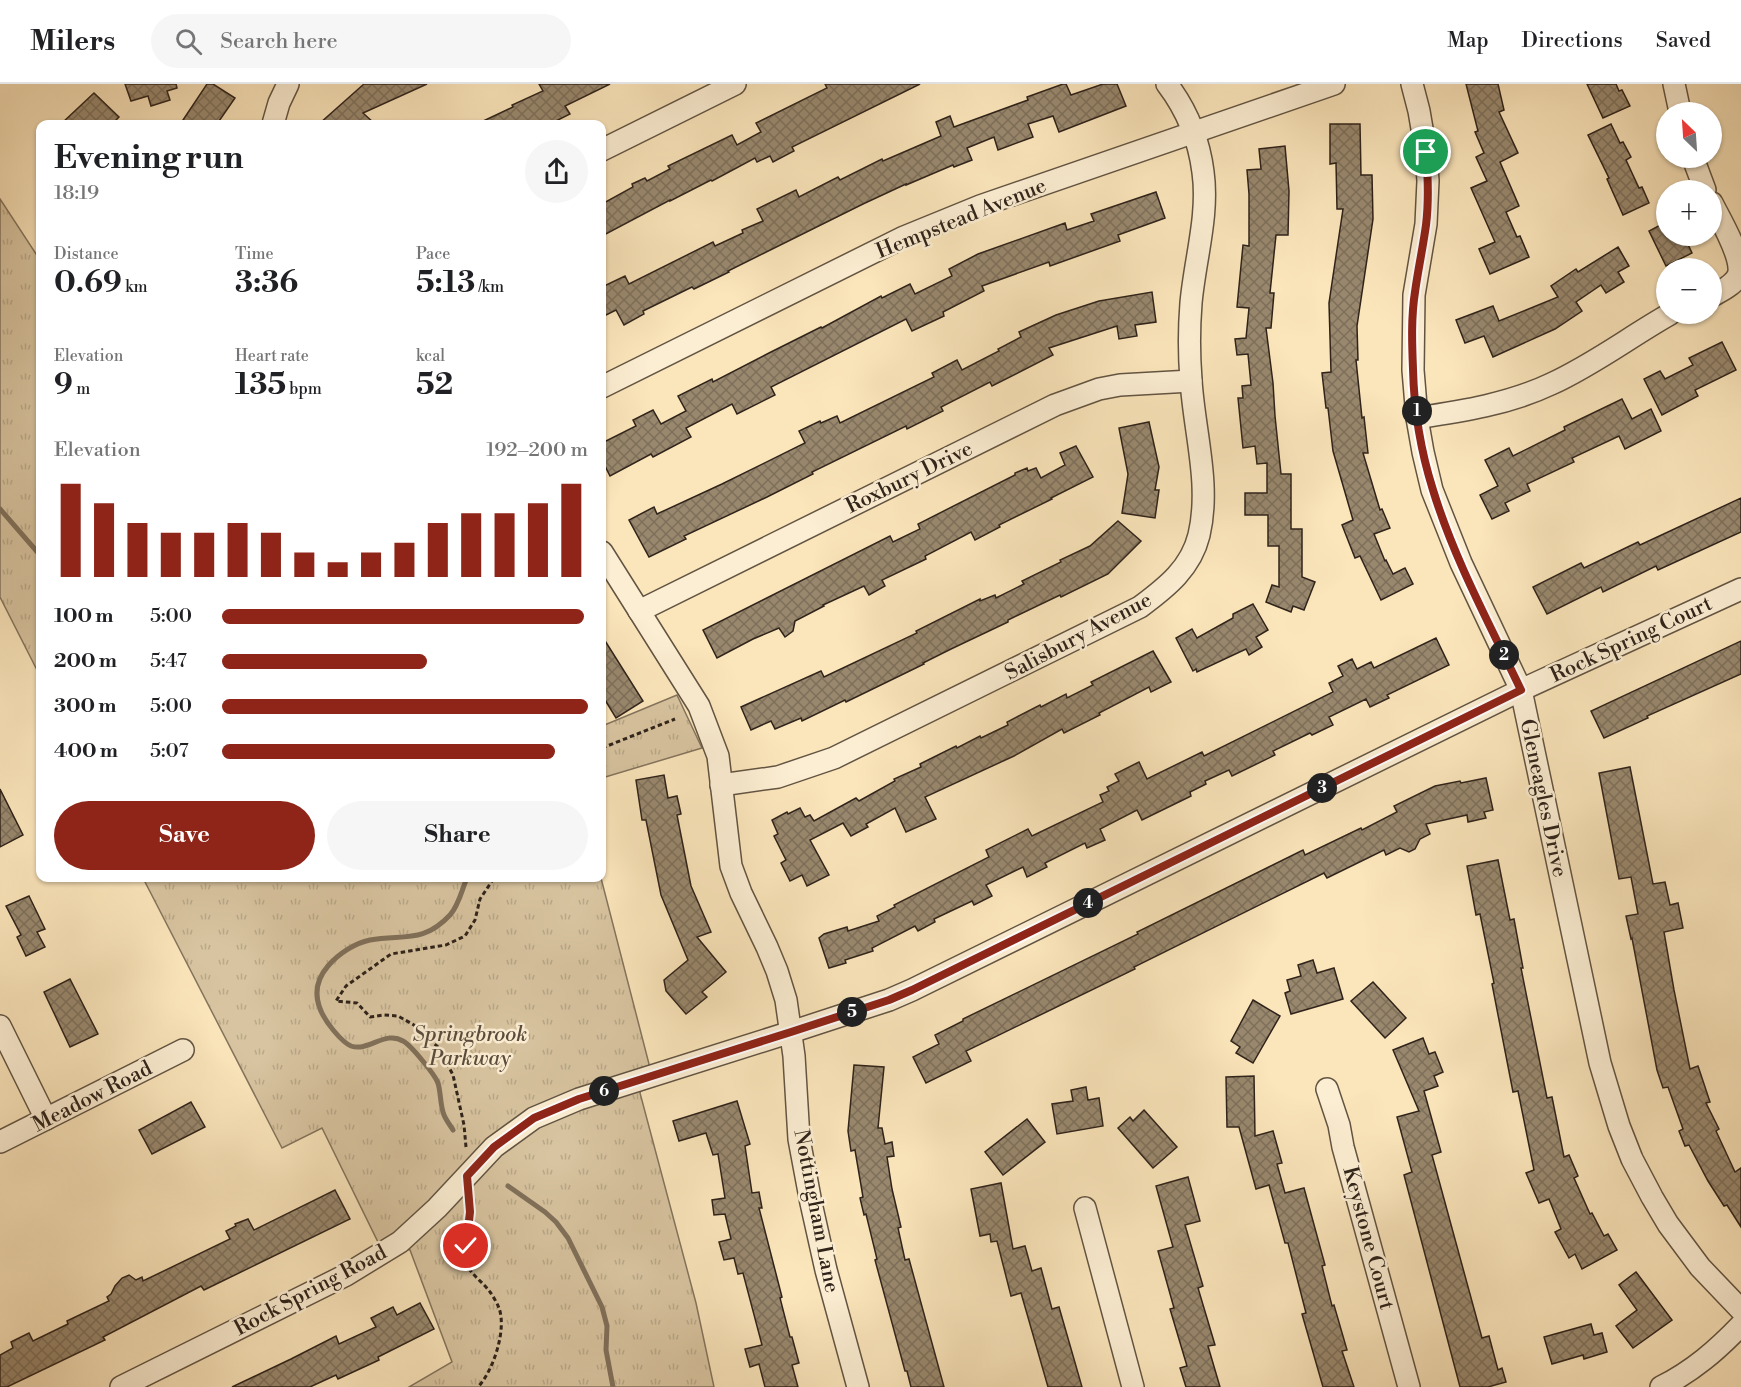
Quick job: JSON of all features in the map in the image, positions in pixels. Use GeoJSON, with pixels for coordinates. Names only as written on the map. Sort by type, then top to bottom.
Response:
{"type":"FeatureCollection","features":[{"type":"Feature","properties":{"kind":"street"},"geometry":{"type":"LineString","coordinates":[[274,120],[288,84]]}},
{"type":"Feature","properties":{"kind":"street"},"geometry":{"type":"LineString","coordinates":[[606,148],[735,84]]}},
{"type":"Feature","properties":{"kind":"street","name":"Salisbury Avenue"},"geometry":{"type":"LineString","coordinates":[[721,785],[778,777],[834,758],[1140,607],[1165,588],[1193,555],[1203,511],[1203,480],[1191,381],[1191,303],[1205,187],[1194,133],[1180,102],[1167,84]]}},
{"type":"Feature","properties":{"kind":"street","name":"Hempstead Avenue"},"geometry":{"type":"LineString","coordinates":[[606,385],[904,237],[980,206],[1334,84]]}},
{"type":"Feature","properties":{"kind":"street","name":"Gleneagles Drive"},"geometry":{"type":"LineString","coordinates":[[1412,84],[1426,152],[1428,181],[1426,224],[1414,295],[1413,370],[1417,418],[1432,490],[1461,563],[1521,690],[1600,1063],[1619,1126],[1632,1159],[1668,1224],[1700,1267],[1741,1310]]}},
{"type":"Feature","properties":{"kind":"street"},"geometry":{"type":"LineString","coordinates":[[1674,84],[1678,102]]}},
{"type":"Feature","properties":{"kind":"street"},"geometry":{"type":"LineString","coordinates":[[1722,223],[1739,258],[1740,273],[1732,283],[1722,290]]}},
{"type":"Feature","properties":{"kind":"street"},"geometry":{"type":"LineString","coordinates":[[1417,418],[1474,409],[1517,398],[1551,385],[1590,364],[1656,322]]}},
{"type":"Feature","properties":{"kind":"street","name":"Roxbury Drive"},"geometry":{"type":"LineString","coordinates":[[639,611],[1055,405],[1099,389],[1191,381]]}},
{"type":"Feature","properties":{"kind":"street","name":"Nottingham Lane"},"geometry":{"type":"LineString","coordinates":[[606,558],[699,706],[718,756],[731,866],[768,947],[786,1000],[800,1139],[811,1203],[826,1270],[858,1387]]}},
{"type":"Feature","properties":{"kind":"street","name":"Rock Spring Court"},"geometry":{"type":"LineString","coordinates":[[1521,690],[1741,589]]}},
{"type":"Feature","properties":{"kind":"street","name":"Rock Spring Road"},"geometry":{"type":"LineString","coordinates":[[121,1387],[346,1275],[400,1242],[437,1208],[494,1147],[534,1118],[579,1099],[889,1000],[1521,690]]}},
{"type":"Feature","properties":{"kind":"street"},"geometry":{"type":"LineString","coordinates":[[0,1026],[46,1119]]}},
{"type":"Feature","properties":{"kind":"street","name":"Meadow Road"},"geometry":{"type":"LineString","coordinates":[[0,1142],[183,1050]]}},
{"type":"Feature","properties":{"kind":"street","name":"Keystone Court"},"geometry":{"type":"LineString","coordinates":[[1327,1089],[1339,1125],[1409,1387]]}},
{"type":"Feature","properties":{"kind":"street"},"geometry":{"type":"LineString","coordinates":[[1085,1208],[1133,1387]]}},
{"type":"Feature","properties":{"kind":"street"},"geometry":{"type":"LineString","coordinates":[[1662,1387],[1698,1365],[1741,1325]]}},
{"type":"Feature","properties":{"kind":"path"},"geometry":{"type":"LineString","coordinates":[[606,746],[675,719]]}},
{"type":"Feature","properties":{"kind":"path"},"geometry":{"type":"LineString","coordinates":[[478,1387],[486,1379],[493,1363],[501,1327],[500,1309],[490,1291],[466,1263],[470,1212],[466,1142],[453,1075],[439,1048],[414,1025],[398,1016],[370,1017],[357,1003],[336,1001],[346,986],[391,954],[446,945],[465,936],[475,920],[480,900],[491,882]]}},
{"type":"Feature","properties":{"kind":"green space"},"geometry":{"type":"Polygon","coordinates":[[[0,199],[36,254],[36,668],[0,597],[0,199]]]}},
{"type":"Feature","properties":{"kind":"green space"},"geometry":{"type":"Polygon","coordinates":[[[677,695],[702,748],[606,777],[606,724],[677,695]]]}},
{"type":"Feature","properties":{"kind":"green space","name":"Springbrook Parkway"},"geometry":{"type":"Polygon","coordinates":[[[145,882],[602,882],[649,1064],[640,1093],[696,1303],[714,1387],[409,1387],[452,1362],[410,1250],[378,1242],[322,1128],[282,1148],[145,882]]]}},
{"type":"Feature","properties":{"kind":"building"},"geometry":{"type":"Polygon","coordinates":[[[125,84],[176,84],[177,88],[167,91],[170,100],[151,106],[148,96],[131,101],[125,84]]]}},
{"type":"Feature","properties":{"kind":"building"},"geometry":{"type":"Polygon","coordinates":[[[207,84],[213,84],[235,98],[220,120],[183,120],[207,84]]]}},
{"type":"Feature","properties":{"kind":"building"},"geometry":{"type":"Polygon","coordinates":[[[364,84],[427,84],[363,113],[371,120],[324,120],[364,84]]]}},
{"type":"Feature","properties":{"kind":"building"},"geometry":{"type":"Polygon","coordinates":[[[539,84],[610,84],[565,106],[570,114],[558,120],[485,120],[543,91],[539,84]]]}},
{"type":"Feature","properties":{"kind":"building"},"geometry":{"type":"Polygon","coordinates":[[[825,84],[920,84],[792,147],[794,151],[773,162],[770,156],[757,162],[755,158],[606,234],[606,202],[633,187],[632,184],[645,178],[647,181],[670,169],[668,166],[732,135],[737,145],[761,132],[756,123],[827,88],[825,84]]]}},
{"type":"Feature","properties":{"kind":"building"},"geometry":{"type":"Polygon","coordinates":[[[1063,84],[1066,84],[1071,95],[1103,84],[1117,84],[1126,106],[1059,132],[1053,116],[1028,124],[1033,137],[998,150],[994,137],[967,148],[972,160],[954,167],[953,165],[863,204],[729,272],[643,311],[644,314],[624,325],[616,310],[606,315],[606,285],[625,276],[629,284],[713,242],[715,246],[743,233],[742,230],[763,221],[757,209],[796,190],[799,197],[838,177],[840,180],[882,159],[883,161],[941,136],[936,122],[950,116],[954,127],[1028,100],[1027,97],[1063,84]]]}},
{"type":"Feature","properties":{"kind":"building"},"geometry":{"type":"Polygon","coordinates":[[[1466,84],[1498,84],[1504,110],[1499,112],[1518,153],[1500,162],[1519,206],[1506,212],[1529,257],[1490,274],[1479,249],[1495,242],[1471,188],[1487,181],[1476,157],[1484,153],[1475,132],[1478,131],[1466,84]]]}},
{"type":"Feature","properties":{"kind":"building"},"geometry":{"type":"Polygon","coordinates":[[[1587,84],[1616,84],[1619,91],[1622,90],[1630,106],[1603,118],[1587,84]]]}},
{"type":"Feature","properties":{"kind":"building"},"geometry":{"type":"Polygon","coordinates":[[[94,93],[119,117],[116,120],[65,120],[94,93]]]}},
{"type":"Feature","properties":{"kind":"building"},"geometry":{"type":"Polygon","coordinates":[[[1330,124],[1360,124],[1361,175],[1372,175],[1373,219],[1357,326],[1358,360],[1356,360],[1368,453],[1363,453],[1380,510],[1382,509],[1390,528],[1374,534],[1393,574],[1405,568],[1413,584],[1381,600],[1360,556],[1355,558],[1342,525],[1353,520],[1333,451],[1322,373],[1331,372],[1329,303],[1343,209],[1337,209],[1336,163],[1330,164],[1330,124]]]}},
{"type":"Feature","properties":{"kind":"building"},"geometry":{"type":"Polygon","coordinates":[[[1611,124],[1620,143],[1623,142],[1631,157],[1626,160],[1649,203],[1623,215],[1607,179],[1609,178],[1588,135],[1611,124]]]}},
{"type":"Feature","properties":{"kind":"building"},"geometry":{"type":"Polygon","coordinates":[[[1285,146],[1289,191],[1288,235],[1276,235],[1270,293],[1274,293],[1271,328],[1266,328],[1281,474],[1291,474],[1291,529],[1302,529],[1302,577],[1315,582],[1304,610],[1293,606],[1291,612],[1266,602],[1272,585],[1279,587],[1279,546],[1268,546],[1268,515],[1245,515],[1245,493],[1267,493],[1267,463],[1257,464],[1255,446],[1243,448],[1238,398],[1243,398],[1242,386],[1251,385],[1248,354],[1237,355],[1235,339],[1246,338],[1249,308],[1237,307],[1243,245],[1249,246],[1247,170],[1261,169],[1259,149],[1285,146]]]}},
{"type":"Feature","properties":{"kind":"building"},"geometry":{"type":"Polygon","coordinates":[[[1156,192],[1165,218],[1118,235],[1120,241],[1050,266],[1049,262],[982,286],[984,291],[943,312],[944,316],[912,331],[906,319],[771,387],[775,395],[737,414],[732,404],[686,428],[691,437],[653,457],[651,454],[610,476],[606,468],[606,441],[636,426],[633,420],[653,410],[661,424],[686,411],[678,396],[712,379],[713,382],[881,296],[882,298],[910,284],[915,294],[952,276],[949,269],[978,254],[1065,223],[1067,230],[1094,221],[1091,214],[1156,192]]]}},
{"type":"Feature","properties":{"kind":"building"},"geometry":{"type":"Polygon","coordinates":[[[1656,227],[1656,245],[1649,231],[1656,227]]]}},
{"type":"Feature","properties":{"kind":"building"},"geometry":{"type":"Polygon","coordinates":[[[1656,246],[1689,246],[1692,253],[1682,258],[1662,258],[1656,246]]]}},
{"type":"Feature","properties":{"kind":"building"},"geometry":{"type":"Polygon","coordinates":[[[1618,247],[1629,266],[1618,272],[1624,282],[1606,293],[1601,285],[1576,302],[1582,311],[1555,329],[1493,357],[1484,336],[1465,343],[1456,320],[1493,306],[1499,321],[1558,297],[1551,286],[1576,269],[1578,272],[1618,247]]]}},
{"type":"Feature","properties":{"kind":"building"},"geometry":{"type":"Polygon","coordinates":[[[1152,292],[1156,322],[1135,325],[1137,336],[1119,339],[1117,326],[1049,348],[1053,355],[992,386],[990,382],[941,407],[943,411],[907,429],[906,426],[812,472],[813,474],[767,497],[684,536],[686,539],[649,557],[629,520],[654,507],[657,514],[805,443],[799,431],[820,421],[821,423],[837,416],[840,423],[934,377],[932,373],[957,360],[962,370],[1021,337],[1019,332],[1056,315],[1099,301],[1152,292]]]}},
{"type":"Feature","properties":{"kind":"building"},"geometry":{"type":"Polygon","coordinates":[[[1722,342],[1736,370],[1695,390],[1698,396],[1662,415],[1644,379],[1660,371],[1665,379],[1693,365],[1689,358],[1722,342]]]}},
{"type":"Feature","properties":{"kind":"building"},"geometry":{"type":"Polygon","coordinates":[[[1622,399],[1632,419],[1651,409],[1661,431],[1625,449],[1619,436],[1572,458],[1574,462],[1527,484],[1530,491],[1505,503],[1509,511],[1492,519],[1480,495],[1498,486],[1485,460],[1509,448],[1513,456],[1565,430],[1564,427],[1622,399]]]}},
{"type":"Feature","properties":{"kind":"building"},"geometry":{"type":"Polygon","coordinates":[[[1149,422],[1159,467],[1155,490],[1159,490],[1155,518],[1122,513],[1128,474],[1119,428],[1149,422]]]}},
{"type":"Feature","properties":{"kind":"building"},"geometry":{"type":"Polygon","coordinates":[[[1076,446],[1093,477],[999,525],[1000,527],[975,540],[971,532],[925,556],[926,559],[882,580],[885,586],[869,595],[864,586],[823,605],[795,621],[793,631],[785,637],[779,628],[717,658],[703,630],[890,536],[893,542],[920,529],[918,524],[1015,473],[1027,468],[1028,471],[1036,468],[1041,478],[1065,465],[1060,453],[1076,446]]]}},
{"type":"Feature","properties":{"kind":"building"},"geometry":{"type":"Polygon","coordinates":[[[1741,498],[1741,532],[1658,570],[1656,566],[1603,592],[1601,587],[1547,614],[1533,587],[1581,563],[1584,568],[1638,542],[1640,545],[1741,498]]]}},
{"type":"Feature","properties":{"kind":"building"},"geometry":{"type":"Polygon","coordinates":[[[1118,521],[1141,541],[1108,574],[1008,620],[846,702],[845,700],[802,721],[801,718],[775,729],[771,721],[751,730],[741,707],[821,671],[824,677],[917,633],[916,631],[980,599],[980,601],[995,595],[996,598],[1024,584],[1022,581],[1090,546],[1118,521]]]}},
{"type":"Feature","properties":{"kind":"building"},"geometry":{"type":"Polygon","coordinates":[[[1253,604],[1268,630],[1256,637],[1262,647],[1249,655],[1246,649],[1197,672],[1196,669],[1193,671],[1176,638],[1192,629],[1197,638],[1233,618],[1233,614],[1253,604]]]}},
{"type":"Feature","properties":{"kind":"building"},"geometry":{"type":"Polygon","coordinates":[[[1436,638],[1449,665],[1387,695],[1389,698],[1370,707],[1366,699],[1329,717],[1333,725],[1312,735],[1310,733],[1273,751],[1275,755],[1232,776],[1229,770],[1205,781],[1206,784],[1190,792],[1191,796],[1142,820],[1137,810],[1100,829],[1105,840],[1087,848],[1085,843],[1045,863],[1047,867],[1027,877],[1023,867],[986,885],[992,896],[974,905],[972,901],[934,919],[935,922],[918,931],[915,926],[872,948],[873,951],[829,968],[819,938],[824,934],[847,927],[848,931],[879,921],[877,916],[895,907],[894,905],[989,857],[986,850],[1028,829],[1032,836],[1103,802],[1100,795],[1109,791],[1107,787],[1119,781],[1115,774],[1139,762],[1147,779],[1202,752],[1204,756],[1333,692],[1329,683],[1343,676],[1338,666],[1352,659],[1357,669],[1371,662],[1374,668],[1436,638]]]}},
{"type":"Feature","properties":{"kind":"building"},"geometry":{"type":"Polygon","coordinates":[[[1741,641],[1741,674],[1604,738],[1591,711],[1741,641]]]}},
{"type":"Feature","properties":{"kind":"building"},"geometry":{"type":"Polygon","coordinates":[[[606,642],[643,701],[616,718],[606,702],[606,642]]]}},
{"type":"Feature","properties":{"kind":"building"},"geometry":{"type":"Polygon","coordinates":[[[1153,651],[1171,682],[1151,692],[1149,687],[1064,733],[1062,729],[1014,756],[925,797],[936,819],[906,832],[895,808],[866,824],[868,827],[851,836],[843,823],[810,840],[829,875],[807,886],[802,875],[790,881],[781,863],[786,860],[774,836],[778,834],[772,820],[800,808],[805,817],[810,815],[814,821],[856,798],[859,801],[895,781],[894,779],[921,767],[920,764],[956,746],[957,748],[1008,725],[1007,722],[1040,705],[1041,707],[1066,694],[1067,698],[1093,685],[1091,682],[1153,651]]]}},
{"type":"Feature","properties":{"kind":"building"},"geometry":{"type":"Polygon","coordinates":[[[1630,767],[1653,884],[1665,882],[1670,905],[1678,903],[1683,928],[1664,932],[1674,990],[1690,1069],[1698,1066],[1710,1102],[1706,1103],[1719,1129],[1716,1131],[1735,1172],[1741,1168],[1741,1227],[1708,1181],[1689,1145],[1685,1146],[1679,1131],[1683,1129],[1668,1087],[1663,1088],[1657,1070],[1626,916],[1638,914],[1631,877],[1619,879],[1599,773],[1630,767]]]}},
{"type":"Feature","properties":{"kind":"building"},"geometry":{"type":"Polygon","coordinates":[[[664,775],[668,798],[677,796],[681,814],[677,815],[691,886],[711,932],[697,937],[726,972],[702,992],[707,997],[686,1014],[666,991],[664,980],[688,960],[661,895],[646,820],[642,820],[636,780],[664,775]]]}},
{"type":"Feature","properties":{"kind":"building"},"geometry":{"type":"Polygon","coordinates":[[[1486,778],[1493,810],[1484,812],[1486,818],[1468,822],[1467,815],[1426,824],[1430,834],[1420,839],[1415,849],[1409,852],[1400,848],[1386,855],[1384,850],[1327,878],[1324,873],[1134,967],[1135,969],[966,1051],[971,1061],[926,1083],[913,1057],[939,1044],[935,1035],[963,1019],[1303,850],[1305,855],[1361,828],[1362,830],[1397,812],[1394,806],[1435,786],[1486,778]]]}},
{"type":"Feature","properties":{"kind":"building"},"geometry":{"type":"Polygon","coordinates":[[[0,789],[23,835],[0,847],[0,789]]]}},
{"type":"Feature","properties":{"kind":"building"},"geometry":{"type":"Polygon","coordinates":[[[1498,860],[1510,920],[1514,919],[1523,968],[1521,968],[1547,1098],[1552,1097],[1564,1157],[1569,1155],[1578,1176],[1574,1178],[1590,1214],[1592,1213],[1604,1236],[1608,1234],[1617,1250],[1582,1269],[1575,1254],[1569,1258],[1555,1232],[1561,1229],[1549,1199],[1539,1203],[1526,1173],[1534,1170],[1518,1091],[1513,1092],[1480,914],[1476,915],[1467,866],[1498,860]]]}},
{"type":"Feature","properties":{"kind":"building"},"geometry":{"type":"Polygon","coordinates":[[[29,896],[45,929],[37,932],[45,947],[26,956],[17,937],[21,935],[6,906],[29,896]]]}},
{"type":"Feature","properties":{"kind":"building"},"geometry":{"type":"Polygon","coordinates":[[[1313,960],[1317,973],[1334,968],[1343,999],[1291,1014],[1285,993],[1290,991],[1287,980],[1301,976],[1298,965],[1313,960]]]}},
{"type":"Feature","properties":{"kind":"building"},"geometry":{"type":"Polygon","coordinates":[[[70,979],[98,1034],[70,1047],[44,992],[70,979]]]}},
{"type":"Feature","properties":{"kind":"building"},"geometry":{"type":"Polygon","coordinates":[[[1373,982],[1406,1018],[1385,1038],[1351,1001],[1373,982]]]}},
{"type":"Feature","properties":{"kind":"building"},"geometry":{"type":"Polygon","coordinates":[[[1253,1000],[1280,1016],[1253,1063],[1236,1053],[1240,1047],[1231,1041],[1253,1000]]]}},
{"type":"Feature","properties":{"kind":"building"},"geometry":{"type":"Polygon","coordinates":[[[1423,1038],[1429,1054],[1435,1052],[1443,1072],[1434,1076],[1438,1086],[1424,1091],[1441,1152],[1432,1155],[1482,1338],[1489,1336],[1498,1370],[1502,1368],[1506,1382],[1488,1387],[1460,1387],[1404,1175],[1412,1172],[1397,1117],[1419,1111],[1393,1050],[1423,1038]]]}},
{"type":"Feature","properties":{"kind":"building"},"geometry":{"type":"Polygon","coordinates":[[[854,1065],[884,1067],[878,1128],[882,1128],[885,1144],[892,1142],[894,1156],[887,1157],[901,1227],[898,1228],[905,1260],[909,1259],[944,1387],[911,1387],[907,1371],[905,1371],[860,1198],[863,1197],[855,1150],[851,1151],[848,1131],[854,1065]]]}},
{"type":"Feature","properties":{"kind":"building"},"geometry":{"type":"Polygon","coordinates":[[[1254,1076],[1255,1136],[1273,1131],[1282,1163],[1277,1164],[1285,1193],[1304,1188],[1325,1265],[1322,1266],[1332,1306],[1334,1305],[1347,1350],[1342,1351],[1354,1387],[1323,1387],[1302,1314],[1306,1313],[1288,1243],[1285,1243],[1269,1185],[1256,1189],[1239,1127],[1227,1127],[1226,1077],[1254,1076]]]}},
{"type":"Feature","properties":{"kind":"building"},"geometry":{"type":"Polygon","coordinates":[[[1086,1087],[1088,1100],[1099,1098],[1103,1126],[1057,1134],[1052,1104],[1073,1101],[1071,1090],[1086,1087]]]}},
{"type":"Feature","properties":{"kind":"building"},"geometry":{"type":"Polygon","coordinates":[[[737,1101],[750,1144],[745,1146],[752,1193],[759,1192],[762,1208],[759,1208],[782,1297],[780,1298],[799,1363],[792,1365],[798,1387],[765,1387],[759,1364],[750,1367],[745,1349],[762,1345],[743,1273],[738,1274],[734,1258],[724,1260],[719,1242],[731,1239],[725,1214],[714,1215],[712,1200],[725,1198],[718,1154],[713,1155],[706,1133],[679,1141],[673,1121],[737,1101]]]}},
{"type":"Feature","properties":{"kind":"building"},"geometry":{"type":"Polygon","coordinates":[[[191,1102],[205,1127],[152,1154],[139,1130],[191,1102]]]}},
{"type":"Feature","properties":{"kind":"building"},"geometry":{"type":"Polygon","coordinates":[[[1144,1110],[1177,1147],[1153,1168],[1118,1128],[1130,1117],[1133,1121],[1144,1110]]]}},
{"type":"Feature","properties":{"kind":"building"},"geometry":{"type":"Polygon","coordinates":[[[1027,1119],[1045,1142],[1003,1175],[985,1152],[1027,1119]]]}},
{"type":"Feature","properties":{"kind":"building"},"geometry":{"type":"Polygon","coordinates":[[[1188,1177],[1200,1221],[1185,1225],[1203,1286],[1198,1288],[1215,1345],[1208,1346],[1220,1387],[1186,1387],[1180,1368],[1187,1366],[1170,1309],[1174,1308],[1158,1251],[1173,1247],[1156,1186],[1188,1177]]]}},
{"type":"Feature","properties":{"kind":"building"},"geometry":{"type":"Polygon","coordinates":[[[1001,1183],[1013,1249],[1025,1246],[1032,1271],[1041,1268],[1052,1309],[1059,1307],[1082,1387],[1048,1387],[1021,1293],[1011,1296],[997,1241],[991,1242],[990,1234],[980,1236],[971,1189],[1001,1183]]]}},
{"type":"Feature","properties":{"kind":"building"},"geometry":{"type":"Polygon","coordinates":[[[335,1190],[350,1219],[204,1290],[201,1286],[103,1337],[105,1340],[7,1387],[0,1387],[0,1355],[13,1348],[11,1342],[29,1333],[33,1341],[68,1324],[67,1321],[109,1301],[107,1297],[122,1278],[129,1275],[136,1280],[142,1277],[143,1281],[230,1239],[226,1231],[236,1226],[235,1224],[248,1219],[254,1230],[335,1190]]]}},
{"type":"Feature","properties":{"kind":"building"},"geometry":{"type":"Polygon","coordinates":[[[1636,1272],[1672,1320],[1633,1348],[1616,1326],[1637,1310],[1619,1285],[1636,1272]]]}},
{"type":"Feature","properties":{"kind":"building"},"geometry":{"type":"Polygon","coordinates":[[[420,1303],[434,1329],[378,1357],[379,1360],[338,1379],[336,1375],[310,1387],[232,1387],[336,1336],[339,1344],[376,1327],[371,1318],[393,1307],[397,1315],[420,1303]]]}},
{"type":"Feature","properties":{"kind":"building"},"geometry":{"type":"Polygon","coordinates":[[[1591,1324],[1594,1335],[1602,1333],[1607,1352],[1584,1359],[1583,1355],[1552,1364],[1544,1337],[1591,1324]]]}},
{"type":"Feature","properties":{"kind":"waterway"},"geometry":{"type":"LineString","coordinates":[[0,509],[36,550]]}},
{"type":"Feature","properties":{"kind":"waterway"},"geometry":{"type":"LineString","coordinates":[[453,1130],[443,1111],[438,1083],[428,1067],[411,1048],[396,1038],[383,1039],[358,1047],[348,1045],[323,1016],[317,991],[322,974],[328,966],[353,946],[364,941],[422,934],[440,924],[456,907],[465,882]]}},
{"type":"Feature","properties":{"kind":"waterway"},"geometry":{"type":"LineString","coordinates":[[508,1186],[545,1212],[568,1238],[602,1307],[607,1326],[606,1350],[613,1387]]}},
{"type":"Feature","properties":{"kind":"route"},"geometry":{"type":"LineString","coordinates":[[466,1246],[470,1212],[467,1176],[494,1147],[534,1118],[579,1099],[889,1000],[1521,690],[1446,527],[1432,490],[1423,452],[1417,418],[1413,370],[1413,329],[1414,295],[1426,224],[1428,181],[1426,152]]}}]}
